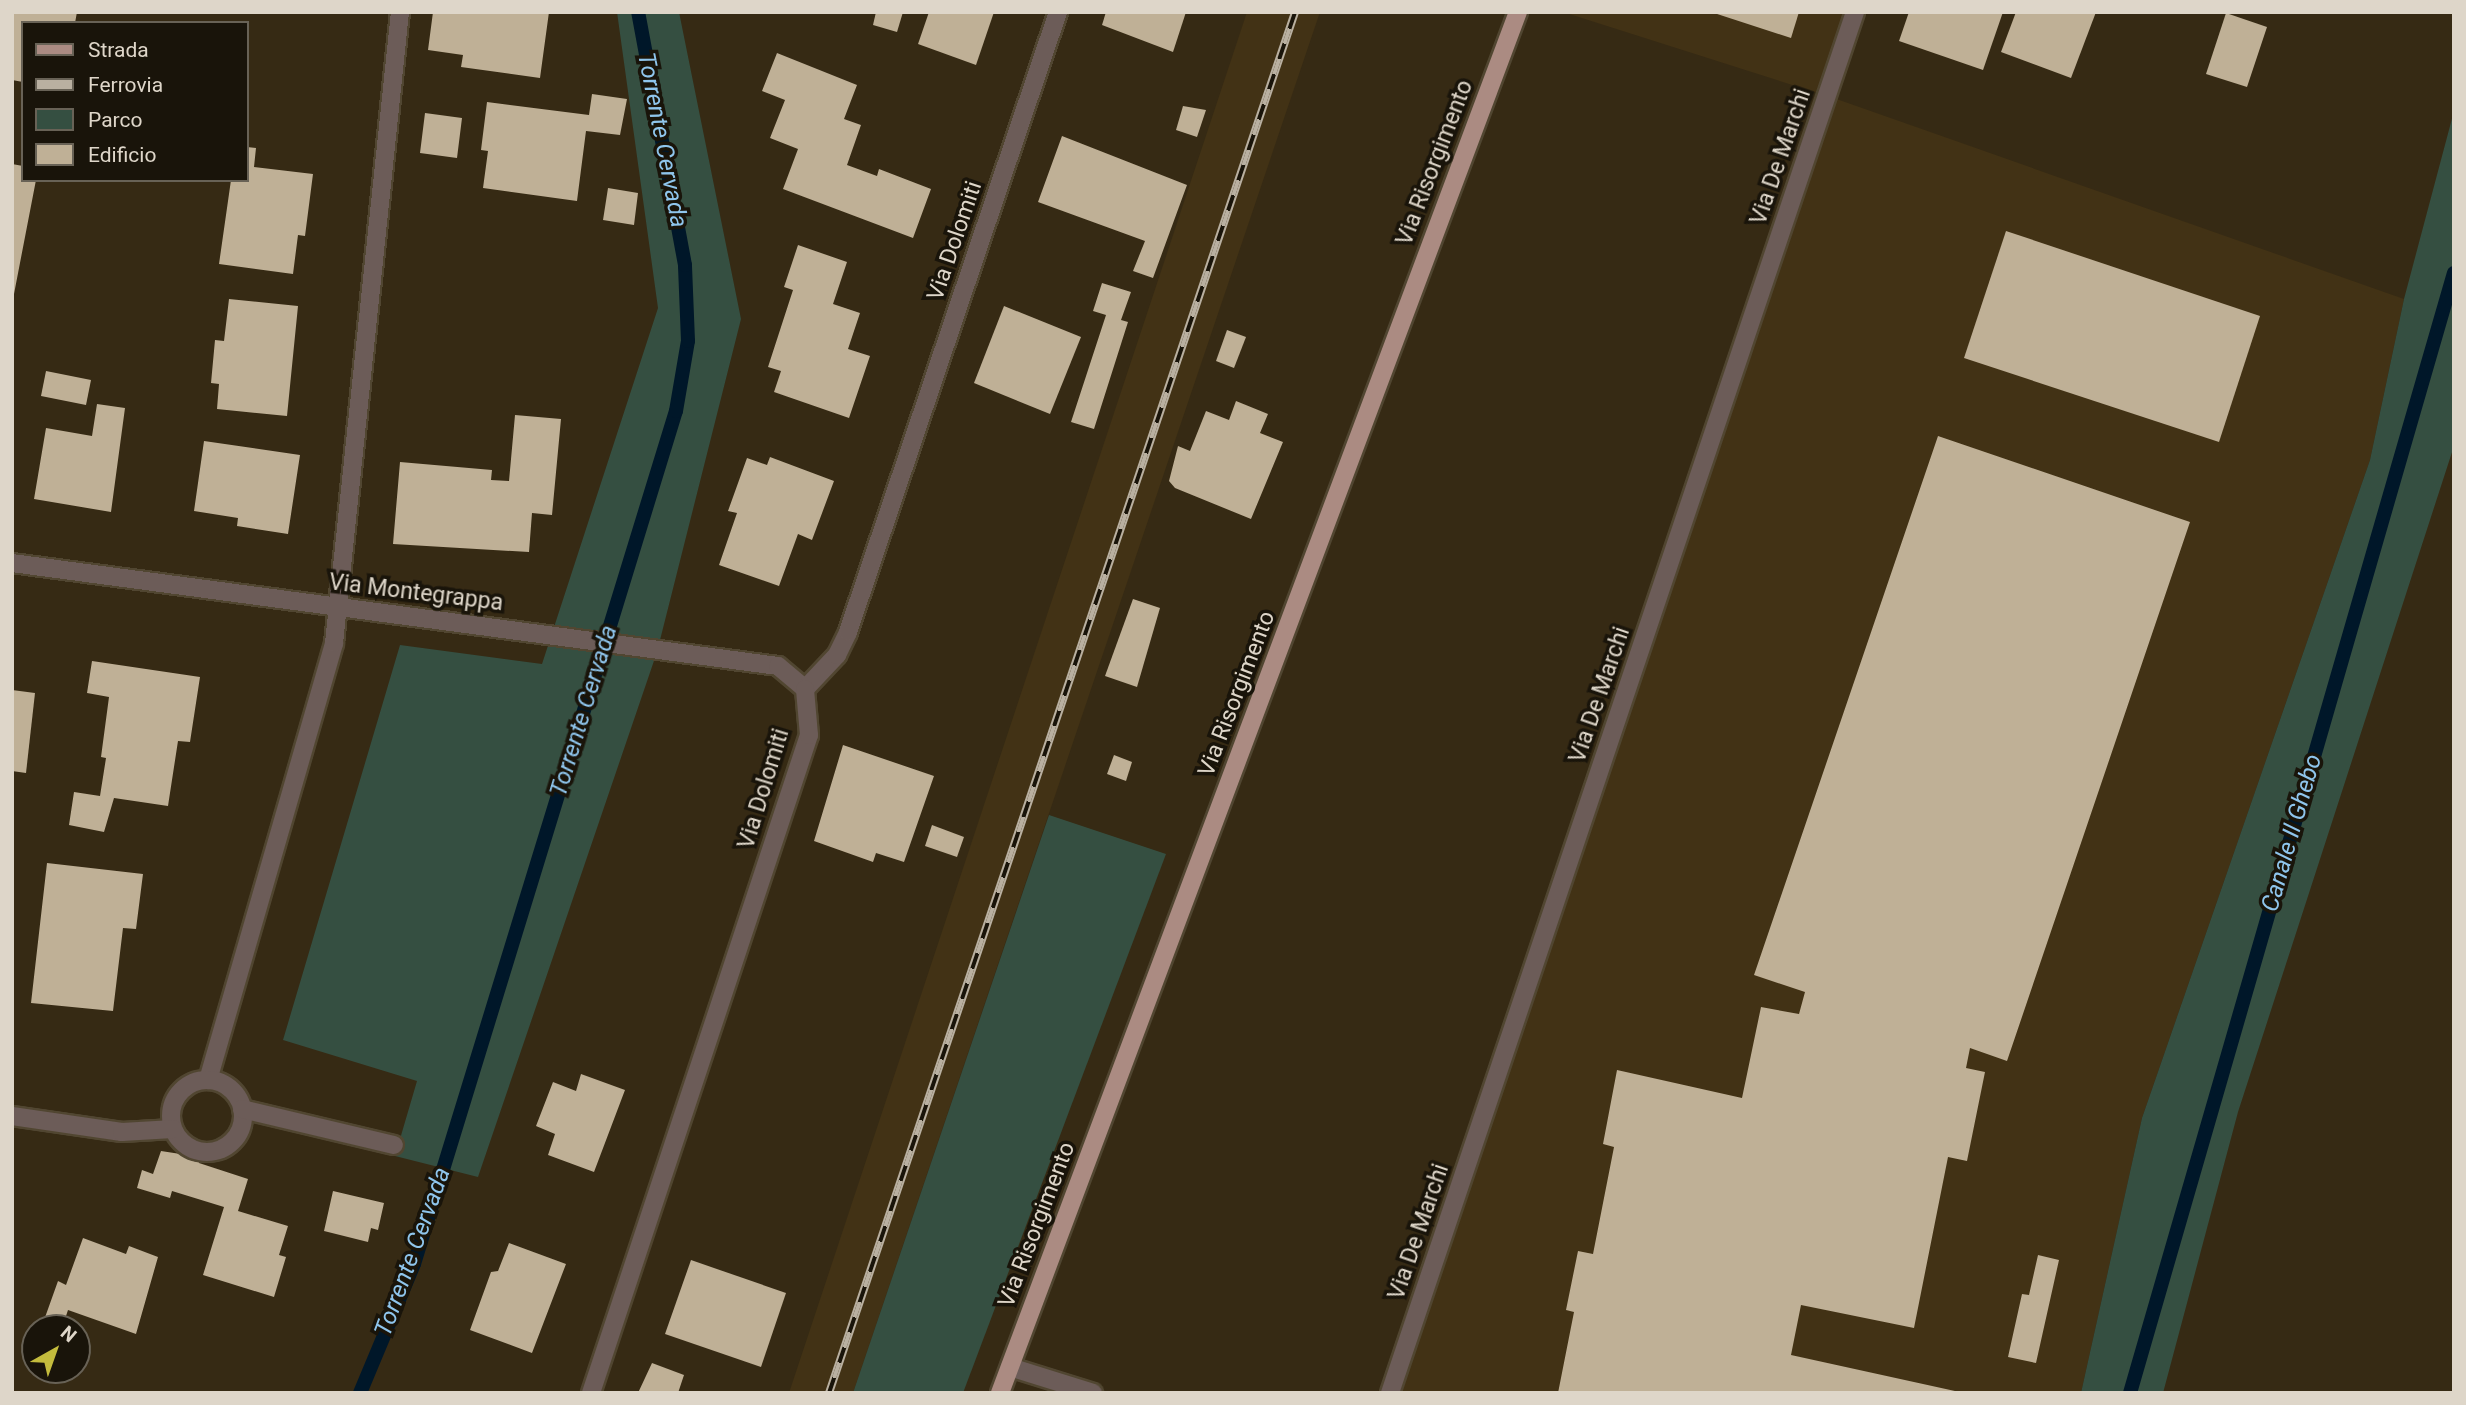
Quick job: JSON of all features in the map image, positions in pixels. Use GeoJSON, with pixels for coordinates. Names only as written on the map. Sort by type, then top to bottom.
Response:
{"type":"FeatureCollection","features":[{"type":"Feature","properties":{"kind":"main road","name":"Via Risorgimento"},"geometry":{"type":"LineString","coordinates":[[1000,1393],[1518,12]]}},
{"type":"Feature","properties":{"kind":"street"},"geometry":{"type":"LineString","coordinates":[[208,1080],[334,643],[340,609],[340,563],[400,12]]}},
{"type":"Feature","properties":{"kind":"street","name":"Via Dolomiti"},"geometry":{"type":"LineString","coordinates":[[591,1393],[809,735],[804,689],[836,655],[848,632],[1058,12]]}},
{"type":"Feature","properties":{"kind":"street","name":"Via De Marchi"},"geometry":{"type":"LineString","coordinates":[[1390,1393],[1855,12]]}},
{"type":"Feature","properties":{"kind":"street","name":"Via Montegrappa"},"geometry":{"type":"LineString","coordinates":[[12,563],[340,609],[551,634],[657,652],[778,666],[804,689]]}},
{"type":"Feature","properties":{"kind":"street"},"geometry":{"type":"LineString","coordinates":[[208,1080],[230,1089],[242,1109],[239,1133],[222,1149],[199,1152],[188,1147],[173,1129],[172,1106],[177,1095],[186,1087],[208,1080]]}},
{"type":"Feature","properties":{"kind":"street"},"geometry":{"type":"LineString","coordinates":[[242,1109],[394,1145]]}},
{"type":"Feature","properties":{"kind":"street"},"geometry":{"type":"LineString","coordinates":[[12,1116],[122,1132],[173,1129]]}},
{"type":"Feature","properties":{"kind":"street"},"geometry":{"type":"LineString","coordinates":[[1010,1367],[1093,1393]]}},
{"type":"Feature","properties":{"kind":"shaded area"},"geometry":{"type":"Polygon","coordinates":[[[1247,12],[1320,12],[853,1393],[789,1393],[1247,12]]]}},
{"type":"Feature","properties":{"kind":"shaded area"},"geometry":{"type":"Polygon","coordinates":[[[1563,12],[1855,12],[1828,96],[2404,299],[2370,460],[2142,1118],[2081,1393],[1390,1393],[1827,96],[1563,12]]]}},
{"type":"Feature","properties":{"kind":"green space"},"geometry":{"type":"Polygon","coordinates":[[[617,12],[679,12],[741,319],[657,652],[478,1177],[395,1156],[417,1081],[283,1040],[400,645],[542,664],[658,308],[617,12]]]}},
{"type":"Feature","properties":{"kind":"green space"},"geometry":{"type":"Polygon","coordinates":[[[2454,111],[2454,446],[2238,1112],[2163,1393],[2081,1393],[2142,1118],[2370,460],[2404,299],[2454,111]]]}},
{"type":"Feature","properties":{"kind":"green space"},"geometry":{"type":"Polygon","coordinates":[[[1049,815],[1166,854],[963,1393],[853,1393],[1049,815]]]}},
{"type":"Feature","properties":{"kind":"building"},"geometry":{"type":"Polygon","coordinates":[[[12,12],[77,12],[75,21],[21,21],[21,82],[12,80],[12,12]]]}},
{"type":"Feature","properties":{"kind":"building"},"geometry":{"type":"Polygon","coordinates":[[[433,12],[549,12],[540,78],[461,67],[463,55],[428,50],[433,12]]]}},
{"type":"Feature","properties":{"kind":"building"},"geometry":{"type":"Polygon","coordinates":[[[876,12],[903,12],[897,32],[873,25],[876,12]]]}},
{"type":"Feature","properties":{"kind":"building"},"geometry":{"type":"Polygon","coordinates":[[[929,12],[994,12],[976,65],[918,44],[929,12]]]}},
{"type":"Feature","properties":{"kind":"building"},"geometry":{"type":"Polygon","coordinates":[[[1106,12],[1186,12],[1173,52],[1102,25],[1106,12]]]}},
{"type":"Feature","properties":{"kind":"building"},"geometry":{"type":"Polygon","coordinates":[[[1711,12],[1799,12],[1791,38],[1711,12]]]}},
{"type":"Feature","properties":{"kind":"building"},"geometry":{"type":"Polygon","coordinates":[[[1909,12],[2003,12],[1983,70],[1899,41],[1909,12]]]}},
{"type":"Feature","properties":{"kind":"building"},"geometry":{"type":"Polygon","coordinates":[[[2016,12],[2096,12],[2071,78],[2001,52],[2016,12]]]}},
{"type":"Feature","properties":{"kind":"building"},"geometry":{"type":"Polygon","coordinates":[[[2226,13],[2267,27],[2247,87],[2206,74],[2226,13]]]}},
{"type":"Feature","properties":{"kind":"building"},"geometry":{"type":"Polygon","coordinates":[[[777,53],[857,85],[844,119],[861,125],[847,165],[877,176],[879,169],[931,189],[913,238],[783,189],[798,149],[770,138],[785,100],[762,91],[777,53]]]}},
{"type":"Feature","properties":{"kind":"building"},"geometry":{"type":"Polygon","coordinates":[[[592,94],[627,99],[620,135],[586,131],[577,201],[483,188],[488,151],[481,150],[487,102],[589,115],[592,94]]]}},
{"type":"Feature","properties":{"kind":"building"},"geometry":{"type":"Polygon","coordinates":[[[1183,106],[1206,110],[1197,137],[1176,130],[1183,106]]]}},
{"type":"Feature","properties":{"kind":"building"},"geometry":{"type":"Polygon","coordinates":[[[425,113],[462,118],[457,158],[420,153],[425,113]]]}},
{"type":"Feature","properties":{"kind":"building"},"geometry":{"type":"Polygon","coordinates":[[[1062,136],[1187,185],[1153,278],[1133,271],[1145,241],[1038,202],[1062,136]]]}},
{"type":"Feature","properties":{"kind":"building"},"geometry":{"type":"Polygon","coordinates":[[[248,147],[256,148],[254,167],[313,174],[305,236],[298,235],[293,274],[219,264],[231,182],[248,182],[248,147]]]}},
{"type":"Feature","properties":{"kind":"building"},"geometry":{"type":"Polygon","coordinates":[[[12,164],[21,166],[21,182],[36,182],[14,294],[12,164]]]}},
{"type":"Feature","properties":{"kind":"building"},"geometry":{"type":"Polygon","coordinates":[[[608,188],[638,193],[634,225],[603,220],[608,188]]]}},
{"type":"Feature","properties":{"kind":"building"},"geometry":{"type":"Polygon","coordinates":[[[2006,231],[2260,316],[2219,442],[1964,358],[2006,231]]]}},
{"type":"Feature","properties":{"kind":"building"},"geometry":{"type":"Polygon","coordinates":[[[798,245],[847,262],[833,304],[860,313],[848,349],[870,356],[849,418],[774,392],[781,371],[768,367],[793,290],[784,287],[798,245]]]}},
{"type":"Feature","properties":{"kind":"building"},"geometry":{"type":"Polygon","coordinates":[[[1102,283],[1131,292],[1121,320],[1128,322],[1094,429],[1071,422],[1106,315],[1093,311],[1102,283]]]}},
{"type":"Feature","properties":{"kind":"building"},"geometry":{"type":"Polygon","coordinates":[[[229,299],[298,306],[287,416],[217,409],[219,384],[211,383],[215,340],[224,341],[229,299]]]}},
{"type":"Feature","properties":{"kind":"building"},"geometry":{"type":"Polygon","coordinates":[[[1004,306],[1081,337],[1050,414],[974,383],[1004,306]]]}},
{"type":"Feature","properties":{"kind":"building"},"geometry":{"type":"Polygon","coordinates":[[[1227,330],[1246,337],[1234,368],[1216,361],[1227,330]]]}},
{"type":"Feature","properties":{"kind":"building"},"geometry":{"type":"Polygon","coordinates":[[[46,371],[91,380],[86,405],[41,396],[46,371]]]}},
{"type":"Feature","properties":{"kind":"building"},"geometry":{"type":"Polygon","coordinates":[[[1236,401],[1268,414],[1260,433],[1283,442],[1251,519],[1175,488],[1169,481],[1178,446],[1190,451],[1206,411],[1229,420],[1236,401]]]}},
{"type":"Feature","properties":{"kind":"building"},"geometry":{"type":"Polygon","coordinates":[[[97,404],[125,408],[111,512],[34,499],[46,428],[92,436],[97,404]]]}},
{"type":"Feature","properties":{"kind":"building"},"geometry":{"type":"Polygon","coordinates":[[[515,415],[561,419],[552,515],[532,513],[529,552],[393,544],[400,462],[492,470],[491,480],[509,481],[515,415]]]}},
{"type":"Feature","properties":{"kind":"building"},"geometry":{"type":"Polygon","coordinates":[[[1938,436],[2190,522],[2007,1061],[1970,1048],[1966,1068],[1985,1072],[1967,1161],[1948,1157],[1914,1328],[1801,1305],[1791,1355],[1964,1393],[1558,1393],[1574,1312],[1566,1310],[1578,1251],[1593,1254],[1614,1147],[1603,1144],[1617,1070],[1742,1098],[1761,1007],[1799,1014],[1805,992],[1754,975],[1938,436]]]}},
{"type":"Feature","properties":{"kind":"building"},"geometry":{"type":"Polygon","coordinates":[[[204,441],[300,455],[288,534],[237,526],[238,518],[194,511],[204,441]]]}},
{"type":"Feature","properties":{"kind":"building"},"geometry":{"type":"Polygon","coordinates":[[[770,457],[834,481],[812,540],[798,534],[779,586],[719,565],[737,513],[728,511],[747,458],[767,465],[770,457]]]}},
{"type":"Feature","properties":{"kind":"building"},"geometry":{"type":"Polygon","coordinates":[[[1133,599],[1160,608],[1137,687],[1105,676],[1133,599]]]}},
{"type":"Feature","properties":{"kind":"building"},"geometry":{"type":"Polygon","coordinates":[[[92,661],[200,677],[190,742],[178,741],[168,806],[114,798],[104,832],[69,825],[74,792],[100,796],[106,758],[101,757],[109,697],[87,693],[92,661]]]}},
{"type":"Feature","properties":{"kind":"building"},"geometry":{"type":"Polygon","coordinates":[[[12,690],[35,693],[26,773],[12,771],[12,690]]]}},
{"type":"Feature","properties":{"kind":"building"},"geometry":{"type":"Polygon","coordinates":[[[843,745],[934,776],[904,862],[876,853],[873,862],[814,841],[843,745]]]}},
{"type":"Feature","properties":{"kind":"building"},"geometry":{"type":"Polygon","coordinates":[[[1114,755],[1132,762],[1126,781],[1107,774],[1114,755]]]}},
{"type":"Feature","properties":{"kind":"building"},"geometry":{"type":"Polygon","coordinates":[[[932,825],[964,837],[957,857],[925,846],[932,825]]]}},
{"type":"Feature","properties":{"kind":"building"},"geometry":{"type":"Polygon","coordinates":[[[47,863],[143,874],[136,929],[123,928],[113,1011],[31,1003],[47,863]]]}},
{"type":"Feature","properties":{"kind":"building"},"geometry":{"type":"Polygon","coordinates":[[[581,1074],[625,1090],[594,1172],[548,1155],[555,1134],[536,1126],[553,1082],[576,1091],[581,1074]]]}},
{"type":"Feature","properties":{"kind":"building"},"geometry":{"type":"Polygon","coordinates":[[[161,1151],[200,1157],[199,1163],[248,1179],[238,1211],[288,1226],[279,1255],[286,1257],[274,1297],[203,1275],[224,1207],[172,1191],[170,1198],[137,1188],[142,1170],[153,1174],[161,1151]]]}},
{"type":"Feature","properties":{"kind":"building"},"geometry":{"type":"Polygon","coordinates":[[[333,1191],[384,1203],[378,1230],[371,1228],[368,1242],[324,1231],[333,1191]]]}},
{"type":"Feature","properties":{"kind":"building"},"geometry":{"type":"Polygon","coordinates":[[[83,1238],[126,1254],[129,1246],[158,1257],[136,1334],[91,1318],[91,1314],[68,1310],[67,1314],[46,1314],[58,1281],[66,1285],[83,1238]]]}},
{"type":"Feature","properties":{"kind":"building"},"geometry":{"type":"Polygon","coordinates":[[[509,1243],[566,1264],[532,1353],[470,1330],[491,1272],[498,1271],[509,1243]]]}},
{"type":"Feature","properties":{"kind":"building"},"geometry":{"type":"Polygon","coordinates":[[[2038,1255],[2059,1260],[2036,1363],[2008,1357],[2022,1294],[2029,1295],[2038,1255]]]}},
{"type":"Feature","properties":{"kind":"building"},"geometry":{"type":"Polygon","coordinates":[[[691,1260],[786,1293],[761,1367],[665,1334],[691,1260]]]}},
{"type":"Feature","properties":{"kind":"building"},"geometry":{"type":"Polygon","coordinates":[[[652,1363],[684,1375],[678,1393],[638,1393],[652,1363]]]}},
{"type":"Feature","properties":{"kind":"waterway","name":"Torrente Cervada"},"geometry":{"type":"LineString","coordinates":[[360,1393],[414,1264],[676,411],[688,341],[685,265],[638,12]]}},
{"type":"Feature","properties":{"kind":"waterway","name":"Canale Il Ghebo"},"geometry":{"type":"LineString","coordinates":[[2130,1393],[2454,273]]}},
{"type":"Feature","properties":{"kind":"railway"},"geometry":{"type":"LineString","coordinates":[[829,1393],[1295,12]]}}]}
